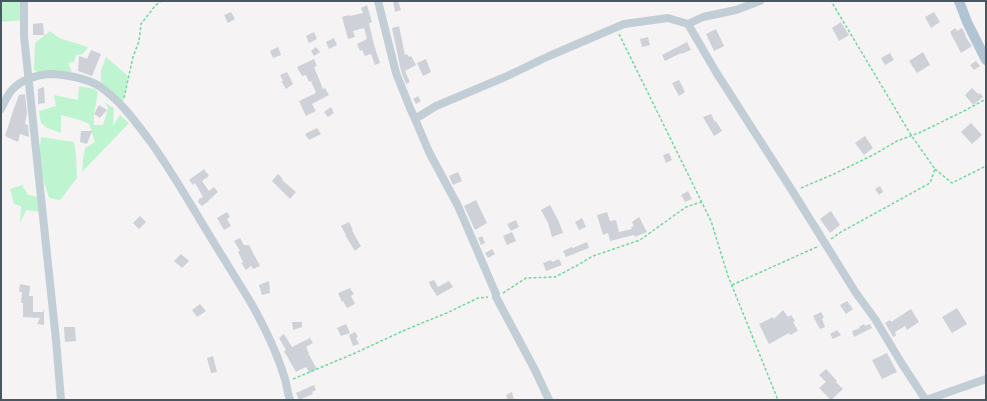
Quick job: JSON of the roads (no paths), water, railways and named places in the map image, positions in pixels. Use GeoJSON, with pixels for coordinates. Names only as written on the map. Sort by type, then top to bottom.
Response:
{"type":"FeatureCollection","features":[{"type":"Feature","properties":{"kind":"main road"},"geometry":{"type":"LineString","coordinates":[[959,1],[967,22],[986,60]]}},
{"type":"Feature","properties":{"kind":"street"},"geometry":{"type":"LineString","coordinates":[[24,1],[24,36],[61,400]]}},
{"type":"Feature","properties":{"kind":"street"},"geometry":{"type":"LineString","coordinates":[[378,1],[396,73],[410,108],[429,152],[458,206],[496,297],[535,370],[549,400]]}},
{"type":"Feature","properties":{"kind":"street"},"geometry":{"type":"LineString","coordinates":[[415,119],[436,106],[624,24],[668,18],[688,24],[703,17],[736,10],[760,1]]}},
{"type":"Feature","properties":{"kind":"street"},"geometry":{"type":"LineString","coordinates":[[688,24],[716,72],[856,293],[875,318],[925,400],[986,379]]}},
{"type":"Feature","properties":{"kind":"street"},"geometry":{"type":"LineString","coordinates":[[1,109],[12,90],[29,78],[38,75],[51,74],[82,79],[97,85],[108,93],[122,107],[167,165],[263,324],[285,377],[287,392],[290,400]]}}]}
